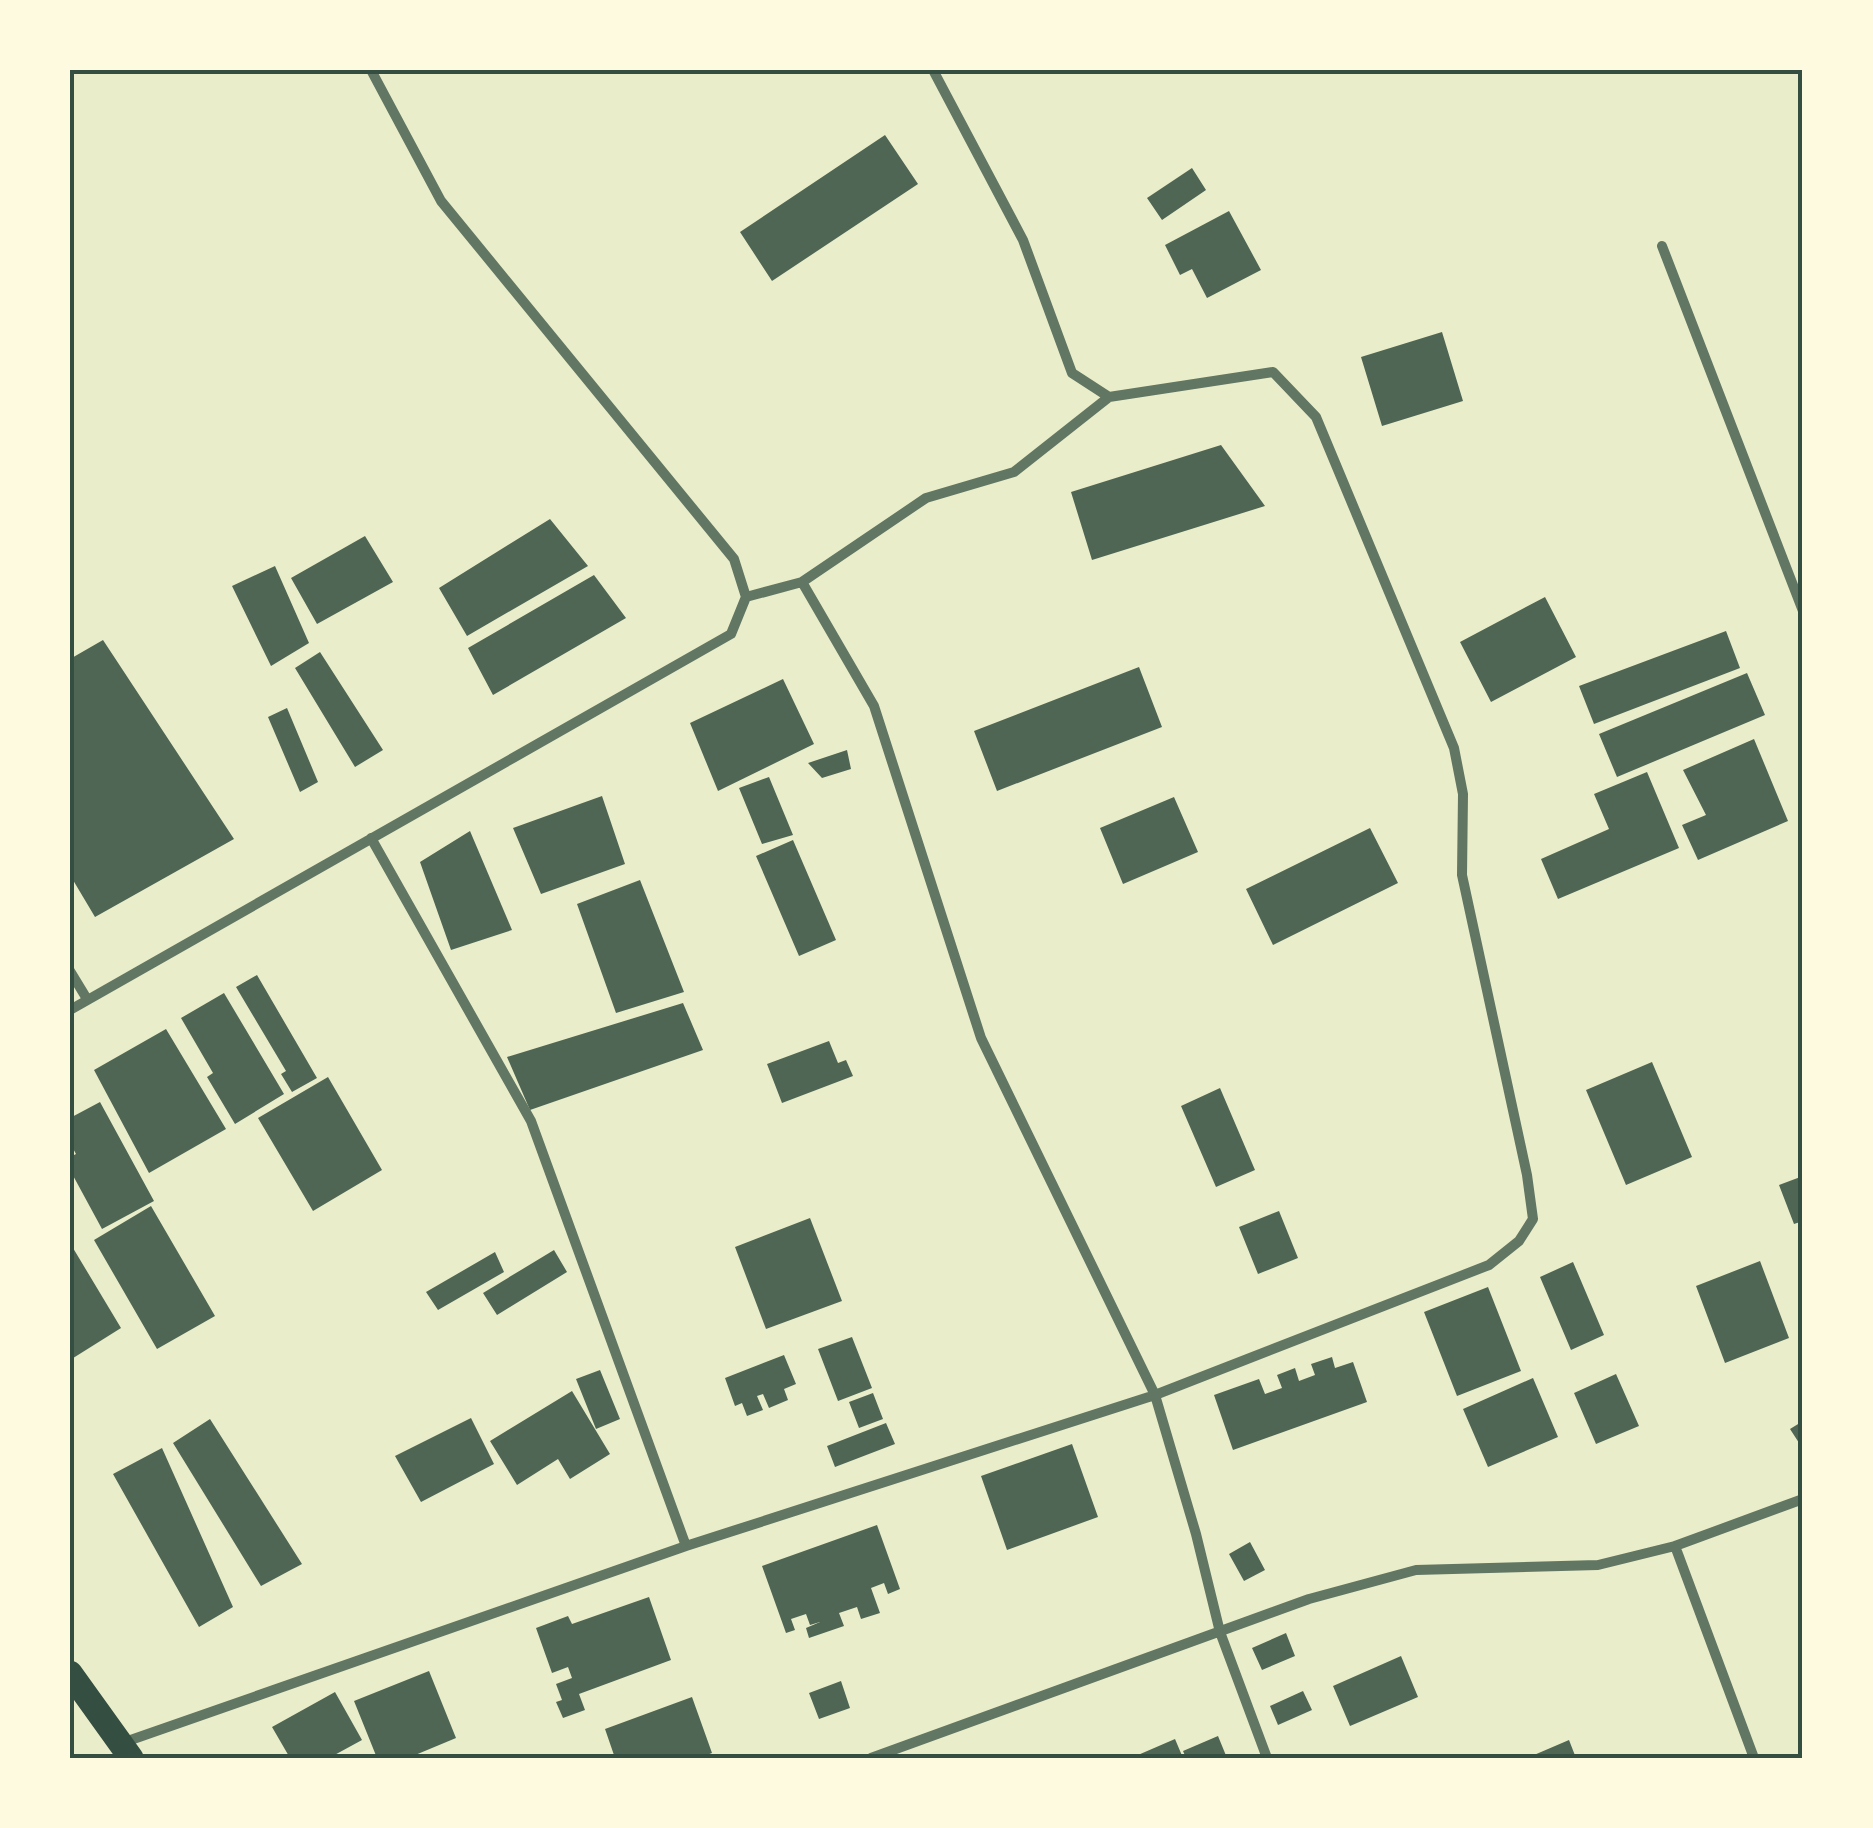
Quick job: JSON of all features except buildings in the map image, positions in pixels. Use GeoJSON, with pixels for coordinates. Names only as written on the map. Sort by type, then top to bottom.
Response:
{"type":"FeatureCollection","features":[{"type":"Feature","properties":{"kind":"main road"},"geometry":{"type":"LineString","coordinates":[[70,1673],[126,1751]]}},
{"type":"Feature","properties":{"kind":"street"},"geometry":{"type":"LineString","coordinates":[[70,1010],[731,634],[746,598],[734,559],[441,201],[371,70]]}},
{"type":"Feature","properties":{"kind":"street"},"geometry":{"type":"LineString","coordinates":[[933,70],[1024,240],[1072,372],[1109,397]]}},
{"type":"Feature","properties":{"kind":"street"},"geometry":{"type":"LineString","coordinates":[[1662,246],[1803,611]]}},
{"type":"Feature","properties":{"kind":"street"},"geometry":{"type":"LineString","coordinates":[[126,1751],[686,1546],[1155,1396],[1489,1265],[1519,1241],[1533,1219],[1462,876],[1463,794],[1454,748],[1316,417],[1273,372],[1109,397],[1014,472],[926,498],[802,582],[746,598]]}},
{"type":"Feature","properties":{"kind":"street"},"geometry":{"type":"LineString","coordinates":[[802,582],[874,706],[981,1038],[1155,1396],[1220,1632],[1267,1758]]}},
{"type":"Feature","properties":{"kind":"street"},"geometry":{"type":"LineString","coordinates":[[370,838],[532,1121],[686,1546]]}},
{"type":"Feature","properties":{"kind":"street"},"geometry":{"type":"LineString","coordinates":[[70,972],[88,999]]}},
{"type":"Feature","properties":{"kind":"street"},"geometry":{"type":"LineString","coordinates":[[871,1758],[1308,1599],[1416,1570],[1598,1565],[1675,1546],[1803,1499]]}},
{"type":"Feature","properties":{"kind":"street"},"geometry":{"type":"LineString","coordinates":[[1675,1546],[1754,1758]]}}]}
